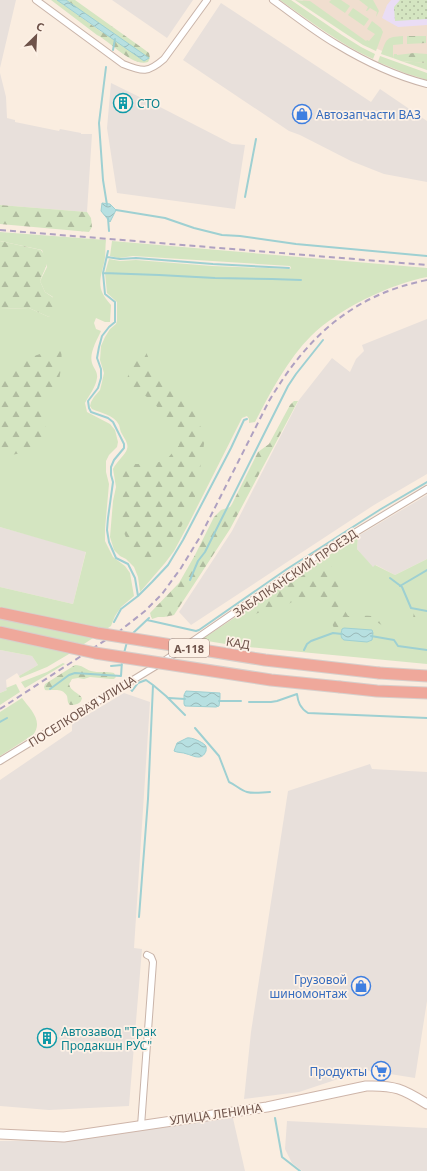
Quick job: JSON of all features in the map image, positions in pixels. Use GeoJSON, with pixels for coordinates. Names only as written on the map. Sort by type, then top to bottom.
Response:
{"type":"FeatureCollection","features":[{"type":"Feature","properties":{"kind":"highway","name":"КАД"},"geometry":{"type":"LineString","coordinates":[[0,613],[97,633],[257,659],[379,673],[427,676]]}},
{"type":"Feature","properties":{"kind":"highway","name":"А-118"},"geometry":{"type":"LineString","coordinates":[[0,632],[110,656],[271,680],[377,691],[427,693]]}},
{"type":"Feature","properties":{"kind":"street"},"geometry":{"type":"LineString","coordinates":[[36,0],[114,57],[139,70],[149,70],[158,65],[164,59],[207,0]]}},
{"type":"Feature","properties":{"kind":"street"},"geometry":{"type":"LineString","coordinates":[[273,0],[336,44],[356,55],[389,71],[427,84]]}},
{"type":"Feature","properties":{"kind":"street","name":"ЗАБАЛКАНСКИЙ ПРОЕЗД"},"geometry":{"type":"LineString","coordinates":[[164,661],[318,555],[427,489]]}},
{"type":"Feature","properties":{"kind":"street","name":"ПОСЕЛКОВАЯ УЛИЦА"},"geometry":{"type":"LineString","coordinates":[[0,761],[164,661]]}},
{"type":"Feature","properties":{"kind":"street"},"geometry":{"type":"LineString","coordinates":[[141,1126],[153,962],[151,957],[147,955]]}},
{"type":"Feature","properties":{"kind":"street","name":"УЛИЦА ЛЕНИНА"},"geometry":{"type":"LineString","coordinates":[[0,1134],[64,1138],[267,1107],[366,1086],[380,1085],[394,1087],[408,1092],[427,1104]]}},
{"type":"Feature","properties":{"kind":"shaded area"},"geometry":{"type":"Polygon","coordinates":[[[0,0],[16,0],[0,68],[0,0]]]}},
{"type":"Feature","properties":{"kind":"shaded area"},"geometry":{"type":"Polygon","coordinates":[[[112,0],[193,0],[167,38],[112,0]]]}},
{"type":"Feature","properties":{"kind":"shaded area"},"geometry":{"type":"Polygon","coordinates":[[[302,0],[427,0],[427,67],[398,58],[373,47],[302,0]]]}},
{"type":"Feature","properties":{"kind":"shaded area"},"geometry":{"type":"Polygon","coordinates":[[[391,0],[427,0],[427,25],[398,27],[382,18],[387,5],[391,0]]]}},
{"type":"Feature","properties":{"kind":"shaded area"},"geometry":{"type":"Polygon","coordinates":[[[221,3],[371,102],[380,89],[427,121],[427,182],[384,174],[351,161],[289,131],[183,60],[221,3]]]}},
{"type":"Feature","properties":{"kind":"shaded area"},"geometry":{"type":"Polygon","coordinates":[[[0,73],[6,97],[7,118],[15,120],[15,122],[59,131],[60,129],[81,134],[92,134],[87,212],[0,205],[0,73]]]}},
{"type":"Feature","properties":{"kind":"shaded area"},"geometry":{"type":"Polygon","coordinates":[[[111,83],[232,144],[245,145],[235,209],[117,193],[107,128],[111,83]]]}},
{"type":"Feature","properties":{"kind":"shaded area"},"geometry":{"type":"Polygon","coordinates":[[[427,319],[427,474],[374,505],[191,625],[179,612],[232,531],[299,400],[332,358],[350,372],[356,359],[364,351],[362,345],[427,319]]]}},
{"type":"Feature","properties":{"kind":"shaded area"},"geometry":{"type":"Polygon","coordinates":[[[427,495],[427,559],[395,575],[376,565],[373,568],[357,549],[358,536],[427,495]]]}},
{"type":"Feature","properties":{"kind":"shaded area"},"geometry":{"type":"Polygon","coordinates":[[[0,527],[86,551],[73,604],[0,587],[0,527]]]}},
{"type":"Feature","properties":{"kind":"shaded area"},"geometry":{"type":"Polygon","coordinates":[[[0,650],[32,656],[38,665],[19,676],[17,673],[6,680],[7,690],[0,693],[0,650]]]}},
{"type":"Feature","properties":{"kind":"shaded area"},"geometry":{"type":"Polygon","coordinates":[[[124,693],[150,702],[134,948],[142,949],[129,1106],[49,1110],[0,1106],[0,780],[72,731],[72,724],[124,693]]]}},
{"type":"Feature","properties":{"kind":"shaded area"},"geometry":{"type":"Polygon","coordinates":[[[370,764],[372,769],[427,772],[427,1001],[415,1078],[365,1070],[299,1092],[244,1099],[251,1032],[288,791],[370,764]]]}},
{"type":"Feature","properties":{"kind":"shaded area"},"geometry":{"type":"Polygon","coordinates":[[[232,1114],[245,1171],[0,1171],[0,1141],[66,1140],[232,1114]]]}},
{"type":"Feature","properties":{"kind":"shaded area"},"geometry":{"type":"Polygon","coordinates":[[[287,1121],[427,1128],[427,1171],[302,1171],[292,1163],[285,1149],[287,1121]]]}},
{"type":"Feature","properties":{"kind":"green space"},"geometry":{"type":"Polygon","coordinates":[[[51,0],[57,0],[103,33],[96,22],[66,0],[75,0],[149,53],[150,58],[148,62],[142,63],[129,58],[51,0]]]}},
{"type":"Feature","properties":{"kind":"green space"},"geometry":{"type":"Polygon","coordinates":[[[280,0],[291,0],[342,35],[375,54],[373,59],[337,39],[280,0]]]}},
{"type":"Feature","properties":{"kind":"green space"},"geometry":{"type":"Polygon","coordinates":[[[295,0],[310,1],[366,41],[369,41],[375,34],[367,29],[372,21],[381,28],[383,32],[376,51],[363,45],[295,0]]]}},
{"type":"Feature","properties":{"kind":"green space"},"geometry":{"type":"Polygon","coordinates":[[[331,0],[341,0],[350,6],[345,13],[329,2],[331,0]]]}},
{"type":"Feature","properties":{"kind":"green space"},"geometry":{"type":"Polygon","coordinates":[[[359,0],[373,0],[379,11],[376,17],[377,12],[370,8],[366,11],[368,7],[359,0]]]}},
{"type":"Feature","properties":{"kind":"green space"},"geometry":{"type":"Polygon","coordinates":[[[400,0],[427,0],[427,19],[395,21],[394,7],[400,0]]]}},
{"type":"Feature","properties":{"kind":"green space"},"geometry":{"type":"Polygon","coordinates":[[[353,8],[369,19],[364,26],[348,15],[353,8]]]}},
{"type":"Feature","properties":{"kind":"green space"},"geometry":{"type":"Polygon","coordinates":[[[403,36],[403,44],[393,45],[393,58],[381,54],[388,39],[403,36]]]}},
{"type":"Feature","properties":{"kind":"green space"},"geometry":{"type":"Polygon","coordinates":[[[407,36],[426,36],[426,43],[407,44],[407,36]]]}},
{"type":"Feature","properties":{"kind":"green space"},"geometry":{"type":"Polygon","coordinates":[[[394,54],[427,54],[427,63],[401,61],[393,58],[394,54]]]}},
{"type":"Feature","properties":{"kind":"green space"},"geometry":{"type":"Polygon","coordinates":[[[380,56],[427,73],[427,80],[378,62],[380,56]]]}},
{"type":"Feature","properties":{"kind":"green space"},"geometry":{"type":"Polygon","coordinates":[[[401,61],[427,63],[427,70],[401,61]]]}},
{"type":"Feature","properties":{"kind":"green space"},"geometry":{"type":"Polygon","coordinates":[[[0,205],[87,212],[91,218],[92,227],[89,232],[0,224],[0,205]]]}},
{"type":"Feature","properties":{"kind":"green space"},"geometry":{"type":"Polygon","coordinates":[[[0,232],[106,240],[105,258],[100,286],[103,294],[111,305],[110,322],[105,322],[96,318],[94,323],[96,329],[101,331],[94,347],[91,359],[97,378],[94,388],[85,403],[87,412],[110,424],[115,430],[118,442],[117,447],[109,455],[106,461],[106,472],[109,484],[105,541],[113,557],[125,566],[130,573],[134,596],[121,607],[111,626],[47,667],[20,678],[19,676],[38,665],[32,656],[0,650],[0,587],[73,604],[86,552],[0,527],[0,309],[29,308],[49,317],[53,297],[45,292],[40,281],[47,267],[42,250],[0,241],[0,232]]]}},
{"type":"Feature","properties":{"kind":"green space"},"geometry":{"type":"Polygon","coordinates":[[[0,241],[41,250],[46,259],[46,266],[40,281],[45,292],[58,301],[49,317],[29,308],[0,309],[0,241]]]}},
{"type":"Feature","properties":{"kind":"green space"},"geometry":{"type":"Polygon","coordinates":[[[112,241],[427,268],[427,277],[397,285],[365,299],[335,316],[322,326],[303,345],[280,377],[255,422],[249,423],[247,416],[242,418],[174,551],[140,592],[138,577],[134,567],[114,550],[110,537],[113,501],[116,487],[113,469],[126,451],[127,443],[121,433],[119,425],[114,419],[92,409],[90,406],[94,397],[100,390],[104,373],[100,360],[101,346],[110,329],[116,324],[117,321],[117,302],[107,293],[105,273],[109,259],[120,261],[136,260],[212,266],[291,268],[290,266],[133,256],[119,258],[110,256],[112,241]]]}},
{"type":"Feature","properties":{"kind":"green space"},"geometry":{"type":"Polygon","coordinates":[[[53,347],[61,348],[62,363],[59,380],[43,405],[44,420],[48,435],[44,449],[0,457],[0,381],[25,359],[40,354],[53,347]]]}},
{"type":"Feature","properties":{"kind":"green space"},"geometry":{"type":"Polygon","coordinates":[[[146,352],[158,375],[175,390],[185,394],[193,401],[203,433],[204,443],[195,497],[191,507],[177,535],[148,565],[132,552],[120,523],[123,492],[122,471],[129,464],[153,464],[167,459],[179,445],[177,436],[153,401],[130,388],[127,379],[133,360],[140,353],[146,352]]]}},
{"type":"Feature","properties":{"kind":"green space"},"geometry":{"type":"Polygon","coordinates":[[[294,401],[298,401],[230,529],[174,615],[152,619],[150,613],[179,583],[214,517],[221,510],[230,507],[258,452],[269,444],[290,405],[294,401]]]}},
{"type":"Feature","properties":{"kind":"green space"},"geometry":{"type":"Polygon","coordinates":[[[358,536],[357,549],[373,567],[375,565],[395,575],[427,559],[427,664],[238,646],[201,640],[358,536]]]}},
{"type":"Feature","properties":{"kind":"green space"},"geometry":{"type":"Polygon","coordinates":[[[334,557],[331,566],[332,572],[343,583],[341,602],[348,616],[376,617],[386,620],[391,624],[385,627],[375,621],[350,620],[343,622],[340,627],[334,628],[326,603],[324,600],[317,599],[312,601],[294,601],[253,615],[249,610],[326,558],[334,557]]]}},
{"type":"Feature","properties":{"kind":"green space"},"geometry":{"type":"Polygon","coordinates":[[[414,612],[427,614],[427,622],[413,618],[414,612]]]}},
{"type":"Feature","properties":{"kind":"green space"},"geometry":{"type":"Polygon","coordinates":[[[63,663],[65,664],[25,688],[21,682],[47,672],[63,663]]]}},
{"type":"Feature","properties":{"kind":"green space"},"geometry":{"type":"Polygon","coordinates":[[[75,665],[94,672],[114,673],[116,677],[114,679],[90,677],[84,679],[72,679],[69,684],[70,687],[82,698],[81,702],[78,704],[70,705],[67,696],[63,691],[45,690],[44,687],[45,684],[75,665]]]}},
{"type":"Feature","properties":{"kind":"green space"},"geometry":{"type":"Polygon","coordinates":[[[16,684],[20,692],[0,705],[0,693],[7,690],[6,688],[16,684]]]}},
{"type":"Feature","properties":{"kind":"green space"},"geometry":{"type":"Polygon","coordinates":[[[22,698],[35,715],[37,725],[36,730],[33,735],[0,756],[0,712],[22,698]]]}},
{"type":"Feature","properties":{"kind":"water"},"geometry":{"type":"Polygon","coordinates":[[[57,0],[66,0],[149,58],[144,61],[57,0]]]}},
{"type":"Feature","properties":{"kind":"water"},"geometry":{"type":"Polygon","coordinates":[[[102,203],[110,204],[116,210],[110,222],[101,211],[102,203]]]}},
{"type":"Feature","properties":{"kind":"water"},"geometry":{"type":"Polygon","coordinates":[[[342,629],[372,630],[372,640],[367,642],[344,640],[341,635],[342,629]]]}},
{"type":"Feature","properties":{"kind":"water"},"geometry":{"type":"Polygon","coordinates":[[[186,691],[220,693],[219,706],[185,706],[184,695],[186,691]]]}},
{"type":"Feature","properties":{"kind":"water"},"geometry":{"type":"Polygon","coordinates":[[[187,738],[192,738],[202,742],[206,746],[206,751],[202,756],[195,757],[174,751],[177,743],[187,738]]]}},
{"type":"Feature","properties":{"kind":"waterway"},"geometry":{"type":"LineString","coordinates":[[113,50],[115,39]]}},
{"type":"Feature","properties":{"kind":"waterway"},"geometry":{"type":"LineString","coordinates":[[106,67],[99,123],[103,180],[107,205]]}},
{"type":"Feature","properties":{"kind":"waterway"},"geometry":{"type":"LineString","coordinates":[[245,197],[256,139]]}},
{"type":"Feature","properties":{"kind":"waterway"},"geometry":{"type":"LineString","coordinates":[[116,210],[165,218],[194,228],[222,235],[296,244],[427,256]]}},
{"type":"Feature","properties":{"kind":"waterway"},"geometry":{"type":"LineString","coordinates":[[108,218],[109,231]]}},
{"type":"Feature","properties":{"kind":"waterway"},"geometry":{"type":"LineString","coordinates":[[108,251],[103,273],[105,294],[115,302],[115,322],[102,336],[97,358],[101,369],[101,378],[98,388],[88,401],[91,412],[108,418],[113,422],[124,444],[124,448],[114,460],[111,467],[113,482],[107,530],[109,542],[116,558],[128,564],[135,578],[138,596],[121,609],[114,622]]}},
{"type":"Feature","properties":{"kind":"waterway"},"geometry":{"type":"LineString","coordinates":[[107,257],[120,259],[136,258],[289,268]]}},
{"type":"Feature","properties":{"kind":"waterway"},"geometry":{"type":"LineString","coordinates":[[103,273],[301,280]]}},
{"type":"Feature","properties":{"kind":"waterway"},"geometry":{"type":"LineString","coordinates":[[190,580],[198,561],[205,552],[288,386],[323,340]]}},
{"type":"Feature","properties":{"kind":"waterway"},"geometry":{"type":"LineString","coordinates":[[138,596],[168,565],[183,540],[244,420],[247,419]]}},
{"type":"Feature","properties":{"kind":"waterway"},"geometry":{"type":"LineString","coordinates":[[147,620],[196,631],[199,630],[287,569],[381,509],[427,482]]}},
{"type":"Feature","properties":{"kind":"waterway"},"geometry":{"type":"LineString","coordinates":[[400,586],[427,570]]}},
{"type":"Feature","properties":{"kind":"waterway"},"geometry":{"type":"LineString","coordinates":[[390,578],[402,587],[411,608],[427,611]]}},
{"type":"Feature","properties":{"kind":"waterway"},"geometry":{"type":"LineString","coordinates":[[131,635],[149,618]]}},
{"type":"Feature","properties":{"kind":"waterway"},"geometry":{"type":"LineString","coordinates":[[304,650],[307,644],[311,641],[333,633],[342,634]]}},
{"type":"Feature","properties":{"kind":"waterway"},"geometry":{"type":"LineString","coordinates":[[371,636],[394,640],[398,646],[427,650]]}},
{"type":"Feature","properties":{"kind":"waterway"},"geometry":{"type":"LineString","coordinates":[[124,653],[127,642]]}},
{"type":"Feature","properties":{"kind":"waterway"},"geometry":{"type":"LineString","coordinates":[[50,689],[69,675],[75,673],[121,676],[122,661]]}},
{"type":"Feature","properties":{"kind":"waterway"},"geometry":{"type":"LineString","coordinates":[[111,666],[122,665]]}},
{"type":"Feature","properties":{"kind":"waterway"},"geometry":{"type":"LineString","coordinates":[[130,688],[132,691],[138,683],[146,680],[153,685]]}},
{"type":"Feature","properties":{"kind":"waterway"},"geometry":{"type":"LineString","coordinates":[[139,917],[148,799],[153,685],[185,715]]}},
{"type":"Feature","properties":{"kind":"waterway"},"geometry":{"type":"LineString","coordinates":[[249,702],[271,702],[297,694],[300,705],[308,713],[427,718]]}},
{"type":"Feature","properties":{"kind":"waterway"},"geometry":{"type":"LineString","coordinates":[[169,698],[185,699]]}},
{"type":"Feature","properties":{"kind":"waterway"},"geometry":{"type":"LineString","coordinates":[[219,701],[241,701]]}},
{"type":"Feature","properties":{"kind":"waterway"},"geometry":{"type":"LineString","coordinates":[[0,722],[7,718]]}},
{"type":"Feature","properties":{"kind":"waterway"},"geometry":{"type":"LineString","coordinates":[[195,728],[219,756],[229,782],[247,792],[270,792]]}},
{"type":"Feature","properties":{"kind":"waterway"},"geometry":{"type":"LineString","coordinates":[[275,1118],[282,1157],[300,1171]]}},
{"type":"Feature","properties":{"kind":"railway"},"geometry":{"type":"LineString","coordinates":[[0,230],[427,265]]}},
{"type":"Feature","properties":{"kind":"railway"},"geometry":{"type":"LineString","coordinates":[[0,709],[121,630],[145,611],[162,594],[181,568],[200,537],[269,401],[299,357],[316,339],[334,322],[354,308],[376,296],[400,287],[427,280]]}},
{"type":"Feature","properties":{"kind":"place","name":"СТО"},"geometry":{"type":"Point","coordinates":[123,103]}},
{"type":"Feature","properties":{"kind":"place","name":"Автозапчасти ВАЗ"},"geometry":{"type":"Point","coordinates":[302,114]}},
{"type":"Feature","properties":{"kind":"place","name":"Грузовой шиномонтаж"},"geometry":{"type":"Point","coordinates":[361,986]}},
{"type":"Feature","properties":{"kind":"place","name":"Автозавод \"Трак Продакшн РУС\""},"geometry":{"type":"Point","coordinates":[47,1038]}},
{"type":"Feature","properties":{"kind":"place","name":"Продукты"},"geometry":{"type":"Point","coordinates":[381,1071]}}]}
